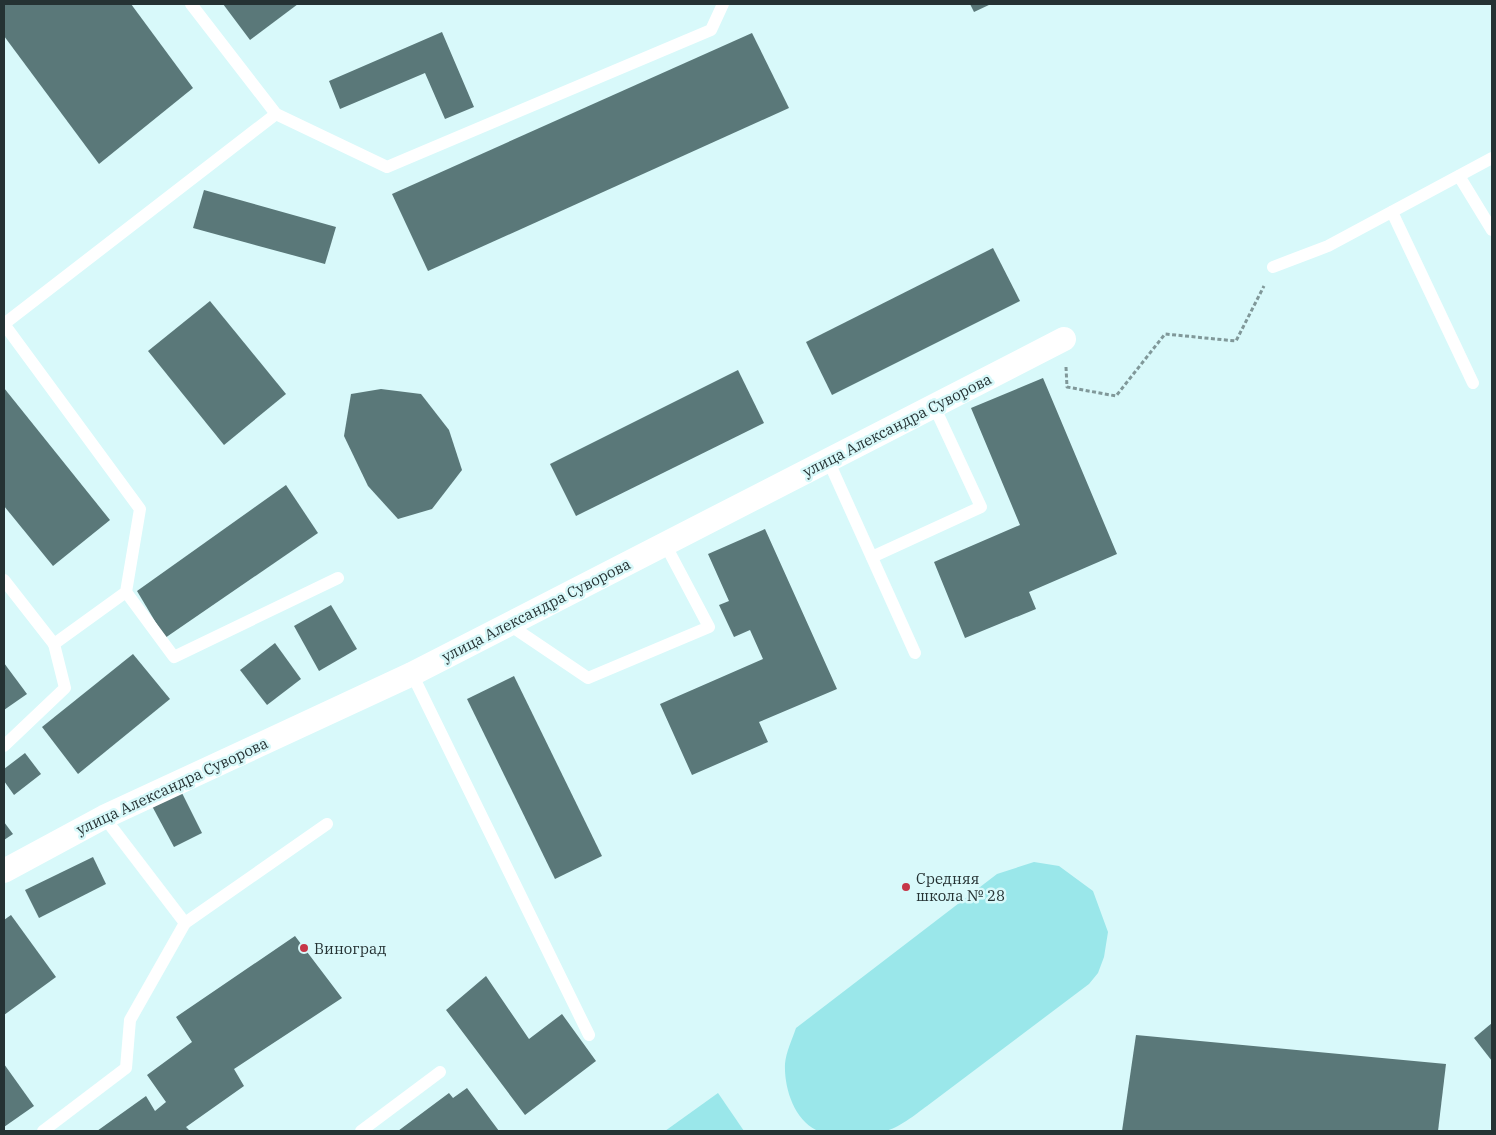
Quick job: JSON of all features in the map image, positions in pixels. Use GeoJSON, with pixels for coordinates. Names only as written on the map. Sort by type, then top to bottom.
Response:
{"type":"FeatureCollection","features":[{"type":"Feature","properties":{"kind":"street","name":"улица Александра Суворова"},"geometry":{"type":"LineString","coordinates":[[4,871],[104,817],[412,674],[1064,339]]}},
{"type":"Feature","properties":{"kind":"lane"},"geometry":{"type":"LineString","coordinates":[[191,4],[276,114],[387,167],[711,30],[723,4]]}},
{"type":"Feature","properties":{"kind":"lane"},"geometry":{"type":"LineString","coordinates":[[54,644],[126,592],[140,509],[4,324],[276,114]]}},
{"type":"Feature","properties":{"kind":"lane"},"geometry":{"type":"LineString","coordinates":[[1273,267],[1328,246],[1492,158]]}},
{"type":"Feature","properties":{"kind":"lane"},"geometry":{"type":"LineString","coordinates":[[1459,176],[1492,230]]}},
{"type":"Feature","properties":{"kind":"lane"},"geometry":{"type":"LineString","coordinates":[[1392,212],[1473,383]]}},
{"type":"Feature","properties":{"kind":"lane"},"geometry":{"type":"LineString","coordinates":[[872,557],[982,507],[934,406]]}},
{"type":"Feature","properties":{"kind":"lane"},"geometry":{"type":"LineString","coordinates":[[828,460],[915,653]]}},
{"type":"Feature","properties":{"kind":"lane"},"geometry":{"type":"LineString","coordinates":[[508,624],[588,678],[708,627],[665,544]]}},
{"type":"Feature","properties":{"kind":"lane"},"geometry":{"type":"LineString","coordinates":[[126,592],[174,657],[338,578]]}},
{"type":"Feature","properties":{"kind":"lane"},"geometry":{"type":"LineString","coordinates":[[4,580],[54,644],[65,688],[4,746]]}},
{"type":"Feature","properties":{"kind":"lane"},"geometry":{"type":"LineString","coordinates":[[412,674],[589,1034]]}},
{"type":"Feature","properties":{"kind":"lane"},"geometry":{"type":"LineString","coordinates":[[104,817],[185,924]]}},
{"type":"Feature","properties":{"kind":"lane"},"geometry":{"type":"LineString","coordinates":[[43,1131],[126,1068],[130,1020],[185,924],[327,824]]}},
{"type":"Feature","properties":{"kind":"lane"},"geometry":{"type":"LineString","coordinates":[[361,1131],[440,1072]]}},
{"type":"Feature","properties":{"kind":"path"},"geometry":{"type":"LineString","coordinates":[[1064,339],[1068,387],[1116,396],[1165,334],[1236,340],[1273,267]]}},
{"type":"Feature","properties":{"kind":"shaded area"},"geometry":{"type":"Polygon","coordinates":[[[1034,862],[1059,866],[1093,891],[1108,932],[1104,957],[1098,973],[1089,984],[907,1121],[889,1130],[879,1132],[820,1131],[808,1125],[796,1111],[786,1083],[785,1064],[796,1028],[997,874],[1034,862]]]}},
{"type":"Feature","properties":{"kind":"shaded area"},"geometry":{"type":"Polygon","coordinates":[[[718,1093],[744,1131],[665,1131],[718,1093]]]}},
{"type":"Feature","properties":{"kind":"building"},"geometry":{"type":"Polygon","coordinates":[[[4,4],[131,4],[193,88],[99,164],[4,36],[4,4]]]}},
{"type":"Feature","properties":{"kind":"building"},"geometry":{"type":"Polygon","coordinates":[[[223,4],[298,4],[250,40],[223,4]]]}},
{"type":"Feature","properties":{"kind":"building"},"geometry":{"type":"Polygon","coordinates":[[[970,4],[991,4],[974,12],[970,4]]]}},
{"type":"Feature","properties":{"kind":"building"},"geometry":{"type":"Polygon","coordinates":[[[442,32],[474,107],[445,119],[425,73],[340,109],[329,81],[442,32]]]}},
{"type":"Feature","properties":{"kind":"building"},"geometry":{"type":"Polygon","coordinates":[[[752,33],[789,108],[428,271],[392,194],[752,33]]]}},
{"type":"Feature","properties":{"kind":"building"},"geometry":{"type":"Polygon","coordinates":[[[204,190],[336,227],[325,264],[193,228],[204,190]]]}},
{"type":"Feature","properties":{"kind":"building"},"geometry":{"type":"Polygon","coordinates":[[[993,248],[1020,301],[832,395],[806,342],[993,248]]]}},
{"type":"Feature","properties":{"kind":"building"},"geometry":{"type":"Polygon","coordinates":[[[210,301],[286,394],[224,445],[148,351],[210,301]]]}},
{"type":"Feature","properties":{"kind":"building"},"geometry":{"type":"Polygon","coordinates":[[[738,370],[764,423],[576,516],[550,464],[738,370]]]}},
{"type":"Feature","properties":{"kind":"building"},"geometry":{"type":"Polygon","coordinates":[[[1043,378],[1117,554],[1029,592],[1036,609],[965,638],[934,562],[1020,525],[971,408],[1043,378]]]}},
{"type":"Feature","properties":{"kind":"building"},"geometry":{"type":"Polygon","coordinates":[[[4,388],[110,520],[53,566],[4,506],[4,388]]]}},
{"type":"Feature","properties":{"kind":"building"},"geometry":{"type":"Polygon","coordinates":[[[381,389],[421,394],[449,430],[462,470],[432,509],[398,519],[368,486],[344,436],[351,394],[381,389]]]}},
{"type":"Feature","properties":{"kind":"building"},"geometry":{"type":"Polygon","coordinates":[[[286,485],[318,533],[165,638],[137,591],[286,485]]]}},
{"type":"Feature","properties":{"kind":"building"},"geometry":{"type":"Polygon","coordinates":[[[765,529],[837,689],[759,722],[768,742],[692,775],[660,704],[763,659],[750,630],[734,637],[719,605],[729,601],[708,554],[765,529]]]}},
{"type":"Feature","properties":{"kind":"building"},"geometry":{"type":"Polygon","coordinates":[[[331,605],[357,649],[319,671],[294,626],[331,605]]]}},
{"type":"Feature","properties":{"kind":"building"},"geometry":{"type":"Polygon","coordinates":[[[275,643],[301,679],[267,705],[240,670],[275,643]]]}},
{"type":"Feature","properties":{"kind":"building"},"geometry":{"type":"Polygon","coordinates":[[[133,654],[170,699],[78,774],[42,727],[133,654]]]}},
{"type":"Feature","properties":{"kind":"building"},"geometry":{"type":"Polygon","coordinates":[[[4,663],[27,694],[4,710],[4,663]]]}},
{"type":"Feature","properties":{"kind":"building"},"geometry":{"type":"Polygon","coordinates":[[[514,676],[602,856],[555,879],[467,699],[514,676]]]}},
{"type":"Feature","properties":{"kind":"building"},"geometry":{"type":"Polygon","coordinates":[[[25,753],[41,774],[14,795],[4,781],[4,769],[25,753]]]}},
{"type":"Feature","properties":{"kind":"building"},"geometry":{"type":"Polygon","coordinates":[[[181,791],[202,833],[174,847],[152,806],[181,791]]]}},
{"type":"Feature","properties":{"kind":"building"},"geometry":{"type":"Polygon","coordinates":[[[4,822],[13,834],[4,840],[4,822]]]}},
{"type":"Feature","properties":{"kind":"building"},"geometry":{"type":"Polygon","coordinates":[[[93,857],[106,884],[39,918],[25,890],[93,857]]]}},
{"type":"Feature","properties":{"kind":"building"},"geometry":{"type":"Polygon","coordinates":[[[11,915],[56,977],[4,1015],[4,920],[11,915]]]}},
{"type":"Feature","properties":{"kind":"building"},"geometry":{"type":"Polygon","coordinates":[[[295,936],[342,998],[234,1069],[244,1086],[186,1127],[190,1131],[97,1131],[146,1096],[155,1111],[166,1102],[147,1075],[192,1042],[176,1017],[295,936]]]}},
{"type":"Feature","properties":{"kind":"building"},"geometry":{"type":"Polygon","coordinates":[[[486,976],[529,1039],[562,1014],[596,1061],[525,1115],[446,1010],[486,976]]]}},
{"type":"Feature","properties":{"kind":"building"},"geometry":{"type":"Polygon","coordinates":[[[1492,1023],[1492,1061],[1474,1038],[1492,1023]]]}},
{"type":"Feature","properties":{"kind":"building"},"geometry":{"type":"Polygon","coordinates":[[[1136,1035],[1446,1064],[1438,1131],[1122,1131],[1136,1035]]]}},
{"type":"Feature","properties":{"kind":"building"},"geometry":{"type":"Polygon","coordinates":[[[4,1064],[34,1106],[4,1127],[4,1064]]]}},
{"type":"Feature","properties":{"kind":"building"},"geometry":{"type":"Polygon","coordinates":[[[467,1088],[499,1131],[398,1131],[449,1093],[453,1098],[467,1088]]]}},
{"type":"Feature","properties":{"kind":"place","name":"Средняя школа № 28"},"geometry":{"type":"Point","coordinates":[906,887]}},
{"type":"Feature","properties":{"kind":"place","name":"Виноград"},"geometry":{"type":"Point","coordinates":[304,948]}}]}
